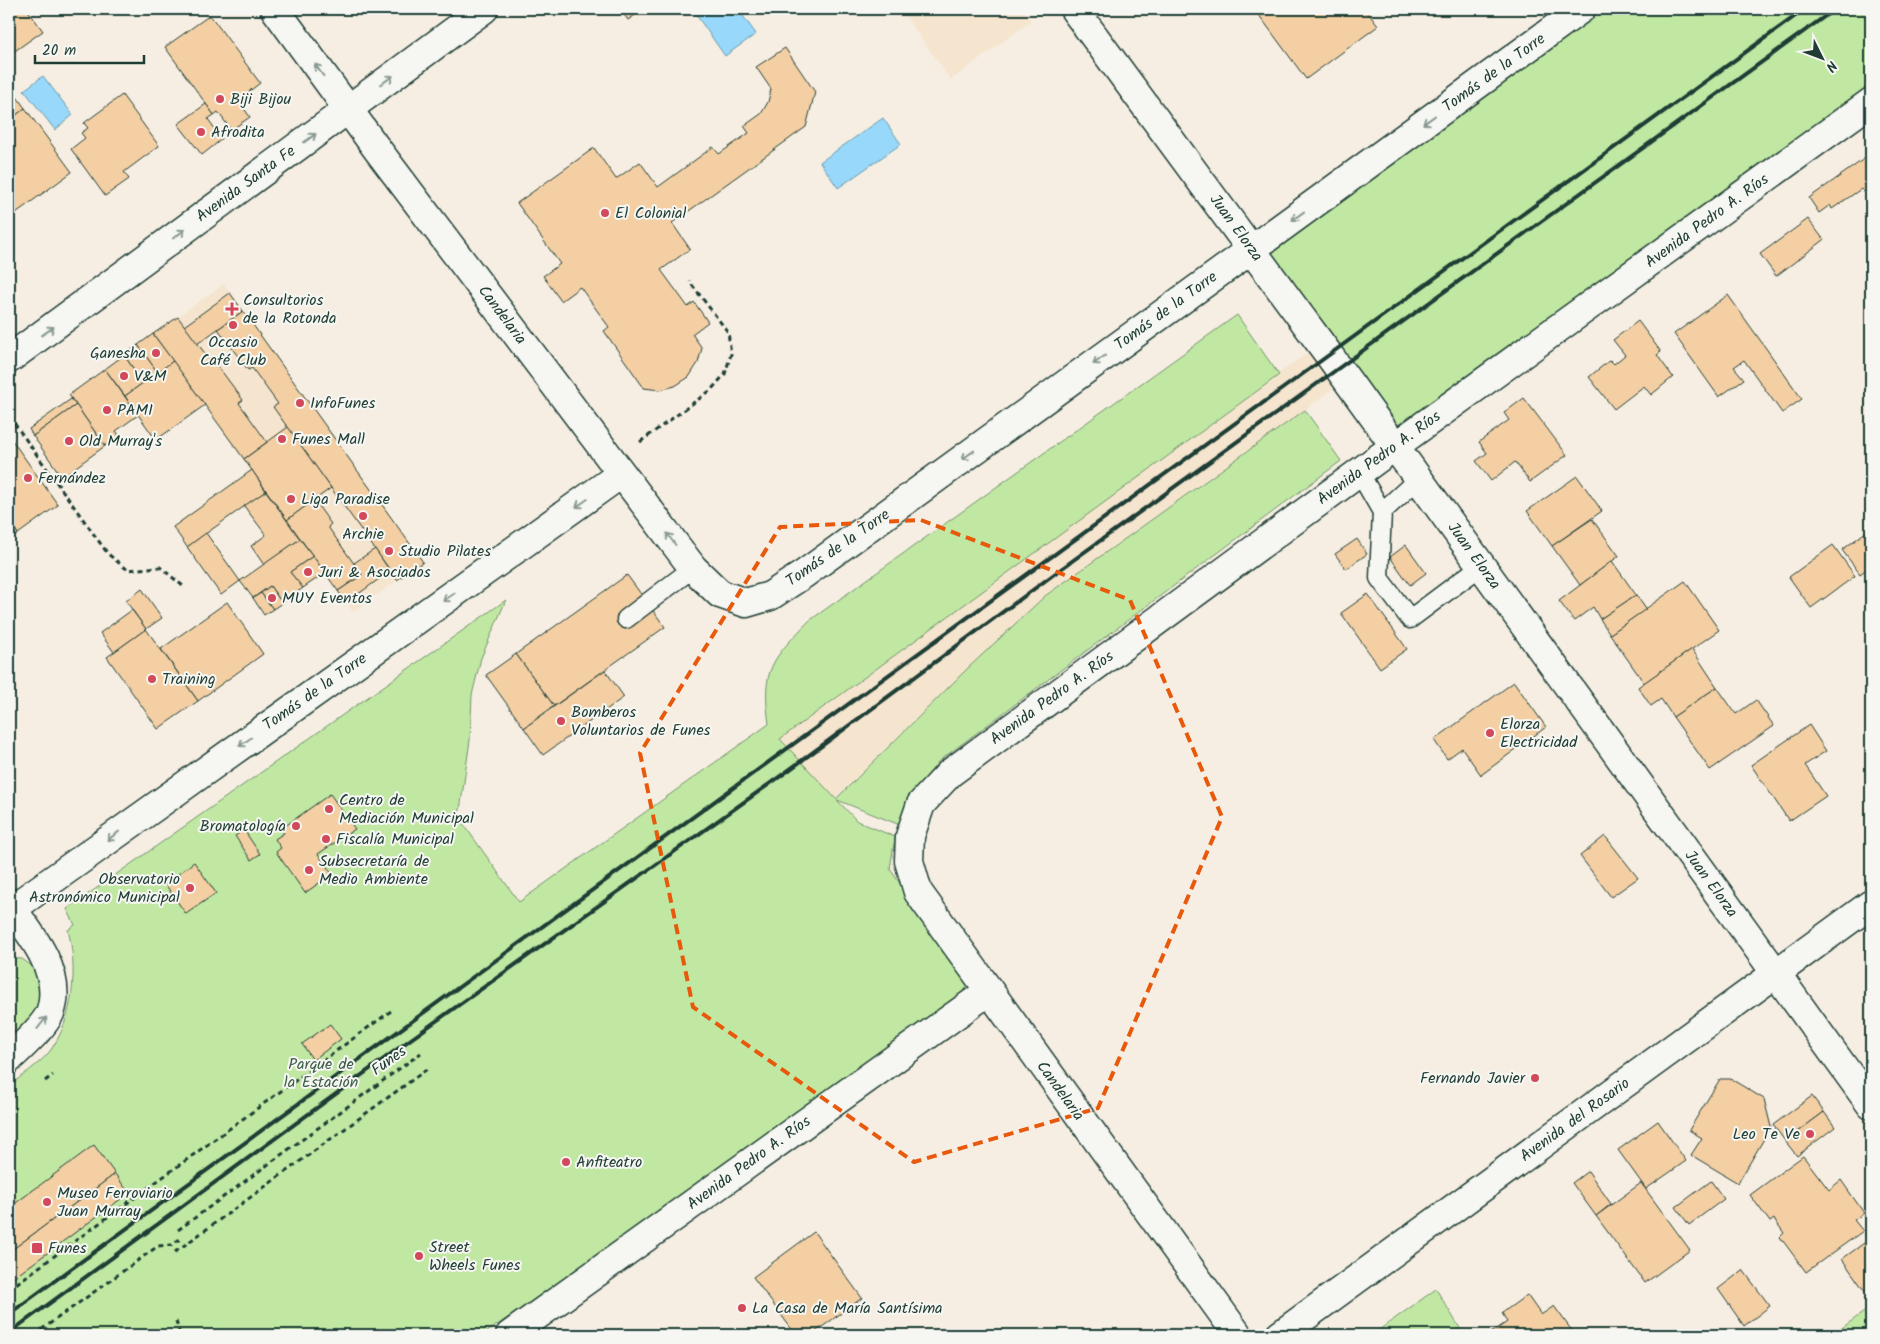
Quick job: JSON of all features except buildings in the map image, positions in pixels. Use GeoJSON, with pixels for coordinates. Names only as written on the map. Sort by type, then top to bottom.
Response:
{"type":"FeatureCollection","features":[{"type":"Feature","properties":{"kind":"street","name":"Candelaria"},"geometry":{"type":"LineString","coordinates":[[275,9],[348,109],[694,568],[720,594],[746,603]]}},
{"type":"Feature","properties":{"kind":"street","name":"Avenida Santa Fe"},"geometry":{"type":"LineString","coordinates":[[9,360],[484,9]]}},
{"type":"Feature","properties":{"kind":"street","name":"Juan Elorza"},"geometry":{"type":"LineString","coordinates":[[1074,9],[1252,249],[1871,1105]]}},
{"type":"Feature","properties":{"kind":"street","name":"Tomás de la Torre"},"geometry":{"type":"LineString","coordinates":[[746,603],[770,596],[804,574],[1581,9]]}},
{"type":"Feature","properties":{"kind":"street","name":"Avenida Pedro A. Ríos"},"geometry":{"type":"LineString","coordinates":[[910,836],[921,804],[950,773],[1359,472],[1871,102]]}},
{"type":"Feature","properties":{"kind":"street","name":"Tomás de la Torre"},"geometry":{"type":"LineString","coordinates":[[10,910],[617,467]]}},
{"type":"Feature","properties":{"kind":"street","name":"Candelaria"},"geometry":{"type":"LineString","coordinates":[[910,836],[909,861],[918,892],[1238,1335]]}},
{"type":"Feature","properties":{"kind":"street","name":"Avenida del Rosario"},"geometry":{"type":"LineString","coordinates":[[1280,1335],[1871,904]]}},
{"type":"Feature","properties":{"kind":"street"},"geometry":{"type":"LineString","coordinates":[[9,1058],[30,1038],[50,1013],[54,988],[46,962],[34,940],[10,910]]}},
{"type":"Feature","properties":{"kind":"street","name":"Avenida Pedro A. Ríos"},"geometry":{"type":"LineString","coordinates":[[510,1335],[988,991]]}},
{"type":"Feature","properties":{"kind":"lane"},"geometry":{"type":"LineString","coordinates":[[1359,472],[1382,512],[1379,578],[1410,619],[1481,566]]}},
{"type":"Feature","properties":{"kind":"lane"},"geometry":{"type":"LineString","coordinates":[[1382,512],[1418,480]]}},
{"type":"Feature","properties":{"kind":"lane"},"geometry":{"type":"LineString","coordinates":[[626,619],[694,568]]}},
{"type":"Feature","properties":{"kind":"path"},"geometry":{"type":"LineString","coordinates":[[617,467],[650,435],[711,390],[726,374],[731,354],[728,332],[689,281]]}},
{"type":"Feature","properties":{"kind":"path"},"geometry":{"type":"LineString","coordinates":[[9,416],[108,554],[128,570],[160,567],[183,586]]}},
{"type":"Feature","properties":{"kind":"path"},"geometry":{"type":"LineString","coordinates":[[9,1290],[391,1011]]}},
{"type":"Feature","properties":{"kind":"path","name":"Funes"},"geometry":{"type":"LineString","coordinates":[[178,1230],[421,1053]]}},
{"type":"Feature","properties":{"kind":"path"},"geometry":{"type":"LineString","coordinates":[[175,1252],[430,1067]]}},
{"type":"Feature","properties":{"kind":"path"},"geometry":{"type":"LineString","coordinates":[[45,1080],[52,1075]]}},
{"type":"Feature","properties":{"kind":"path"},"geometry":{"type":"LineString","coordinates":[[34,1335],[158,1246],[171,1245],[182,1237]]}},
{"type":"Feature","properties":{"kind":"path"},"geometry":{"type":"LineString","coordinates":[[176,1321],[180,1335]]}},
{"type":"Feature","properties":{"kind":"highlighted area"},"geometry":{"type":"Polygon","coordinates":[[[921,520],[1130,600],[1222,817],[1098,1108],[914,1162],[693,1007],[640,753],[780,527],[921,520]]]}},
{"type":"Feature","properties":{"kind":"shaded area"},"geometry":{"type":"Polygon","coordinates":[[[900,9],[1023,9],[1031,21],[951,80],[900,9]]]}},
{"type":"Feature","properties":{"kind":"shaded area","name":"Funes Mall"},"geometry":{"type":"Polygon","coordinates":[[[224,284],[423,562],[353,612],[153,334],[224,284]]]}},
{"type":"Feature","properties":{"kind":"shaded area"},"geometry":{"type":"Polygon","coordinates":[[[1378,301],[1397,339],[1305,410],[1045,596],[967,669],[835,799],[9,1335],[9,1297],[779,739],[1378,301]]]}},
{"type":"Feature","properties":{"kind":"green space"},"geometry":{"type":"Polygon","coordinates":[[[1581,9],[1871,9],[1871,102],[1395,446],[1252,249],[1581,9]]]}},
{"type":"Feature","properties":{"kind":"green space","name":"Parque de la Estación"},"geometry":{"type":"Polygon","coordinates":[[[1237,315],[1279,375],[780,739],[836,799],[967,669],[1045,596],[1305,410],[1341,461],[939,761],[911,796],[900,825],[837,800],[857,821],[895,837],[890,869],[974,990],[483,1335],[9,1335],[9,1086],[36,1065],[50,1051],[58,1038],[69,1009],[72,993],[73,960],[68,930],[75,925],[67,909],[506,600],[481,658],[472,695],[470,740],[460,810],[457,815],[519,902],[769,724],[767,690],[768,677],[772,666],[786,645],[809,621],[1237,315]]]}},
{"type":"Feature","properties":{"kind":"green space"},"geometry":{"type":"Polygon","coordinates":[[[9,958],[22,959],[39,971],[43,1010],[9,1042],[9,958]]]}},
{"type":"Feature","properties":{"kind":"green space"},"geometry":{"type":"Polygon","coordinates":[[[1436,1289],[1464,1335],[1372,1335],[1436,1289]]]}},
{"type":"Feature","properties":{"kind":"green space"},"geometry":{"type":"Polygon","coordinates":[[[1871,1307],[1871,1335],[1832,1335],[1871,1307]]]}},
{"type":"Feature","properties":{"kind":"water"},"geometry":{"type":"Polygon","coordinates":[[[692,9],[738,9],[756,34],[725,56],[692,9]]]}},
{"type":"Feature","properties":{"kind":"water"},"geometry":{"type":"Polygon","coordinates":[[[43,76],[73,115],[55,130],[24,90],[43,76]]]}},
{"type":"Feature","properties":{"kind":"water"},"geometry":{"type":"Polygon","coordinates":[[[883,118],[901,144],[838,188],[820,162],[883,118]]]}},
{"type":"Feature","properties":{"kind":"railway"},"geometry":{"type":"LineString","coordinates":[[9,1314],[1805,9]]}},
{"type":"Feature","properties":{"kind":"railway"},"geometry":{"type":"LineString","coordinates":[[9,1333],[411,1039],[789,770],[1061,569],[1835,9]]}},
{"type":"Feature","properties":{"kind":"place","name":"Biji Bijou"},"geometry":{"type":"Point","coordinates":[220,99]}},
{"type":"Feature","properties":{"kind":"place","name":"Afrodita"},"geometry":{"type":"Point","coordinates":[201,132]}},
{"type":"Feature","properties":{"kind":"place","name":"El Colonial"},"geometry":{"type":"Point","coordinates":[605,213]}},
{"type":"Feature","properties":{"kind":"place","name":"Consultorios de la Rotonda"},"geometry":{"type":"Point","coordinates":[232,309]}},
{"type":"Feature","properties":{"kind":"place","name":"Occasio Café Club"},"geometry":{"type":"Point","coordinates":[233,325]}},
{"type":"Feature","properties":{"kind":"place","name":"Ganesha"},"geometry":{"type":"Point","coordinates":[156,353]}},
{"type":"Feature","properties":{"kind":"place","name":"V&M"},"geometry":{"type":"Point","coordinates":[124,376]}},
{"type":"Feature","properties":{"kind":"place","name":"InfoFunes"},"geometry":{"type":"Point","coordinates":[300,403]}},
{"type":"Feature","properties":{"kind":"place","name":"PAMI"},"geometry":{"type":"Point","coordinates":[107,410]}},
{"type":"Feature","properties":{"kind":"place","name":"Funes Mall"},"geometry":{"type":"Point","coordinates":[282,439]}},
{"type":"Feature","properties":{"kind":"place","name":"Old Murray's"},"geometry":{"type":"Point","coordinates":[69,441]}},
{"type":"Feature","properties":{"kind":"place","name":"Fernández"},"geometry":{"type":"Point","coordinates":[28,478]}},
{"type":"Feature","properties":{"kind":"place","name":"Liga Paradise"},"geometry":{"type":"Point","coordinates":[291,499]}},
{"type":"Feature","properties":{"kind":"place","name":"Archie"},"geometry":{"type":"Point","coordinates":[363,516]}},
{"type":"Feature","properties":{"kind":"place","name":"Studio Pilates"},"geometry":{"type":"Point","coordinates":[389,551]}},
{"type":"Feature","properties":{"kind":"place","name":"Juri & Asociados"},"geometry":{"type":"Point","coordinates":[308,572]}},
{"type":"Feature","properties":{"kind":"place","name":"MUY Eventos"},"geometry":{"type":"Point","coordinates":[272,598]}},
{"type":"Feature","properties":{"kind":"place","name":"Training"},"geometry":{"type":"Point","coordinates":[152,679]}},
{"type":"Feature","properties":{"kind":"place","name":"Bomberos Voluntarios de Funes"},"geometry":{"type":"Point","coordinates":[561,721]}},
{"type":"Feature","properties":{"kind":"place","name":"Elorza Electricidad"},"geometry":{"type":"Point","coordinates":[1490,733]}},
{"type":"Feature","properties":{"kind":"place","name":"Centro de Mediación Municipal"},"geometry":{"type":"Point","coordinates":[329,809]}},
{"type":"Feature","properties":{"kind":"place","name":"Bromatología"},"geometry":{"type":"Point","coordinates":[296,826]}},
{"type":"Feature","properties":{"kind":"place","name":"Fiscalía Municipal"},"geometry":{"type":"Point","coordinates":[326,839]}},
{"type":"Feature","properties":{"kind":"place","name":"Subsecretaría de Medio Ambiente"},"geometry":{"type":"Point","coordinates":[309,870]}},
{"type":"Feature","properties":{"kind":"place","name":"Observatorio Astronómico Municipal"},"geometry":{"type":"Point","coordinates":[190,888]}},
{"type":"Feature","properties":{"kind":"place","name":"Fernando Javier"},"geometry":{"type":"Point","coordinates":[1535,1078]}},
{"type":"Feature","properties":{"kind":"place","name":"Leo Te Ve"},"geometry":{"type":"Point","coordinates":[1810,1134]}},
{"type":"Feature","properties":{"kind":"place","name":"Anfiteatro"},"geometry":{"type":"Point","coordinates":[566,1162]}},
{"type":"Feature","properties":{"kind":"place","name":"Museo Ferroviario Juan Murray"},"geometry":{"type":"Point","coordinates":[47,1202]}},
{"type":"Feature","properties":{"kind":"place","name":"Funes"},"geometry":{"type":"Point","coordinates":[37,1248]}},
{"type":"Feature","properties":{"kind":"place","name":"Street Wheels Funes"},"geometry":{"type":"Point","coordinates":[419,1256]}},
{"type":"Feature","properties":{"kind":"place","name":"La Casa de María Santísima"},"geometry":{"type":"Point","coordinates":[742,1308]}}]}
